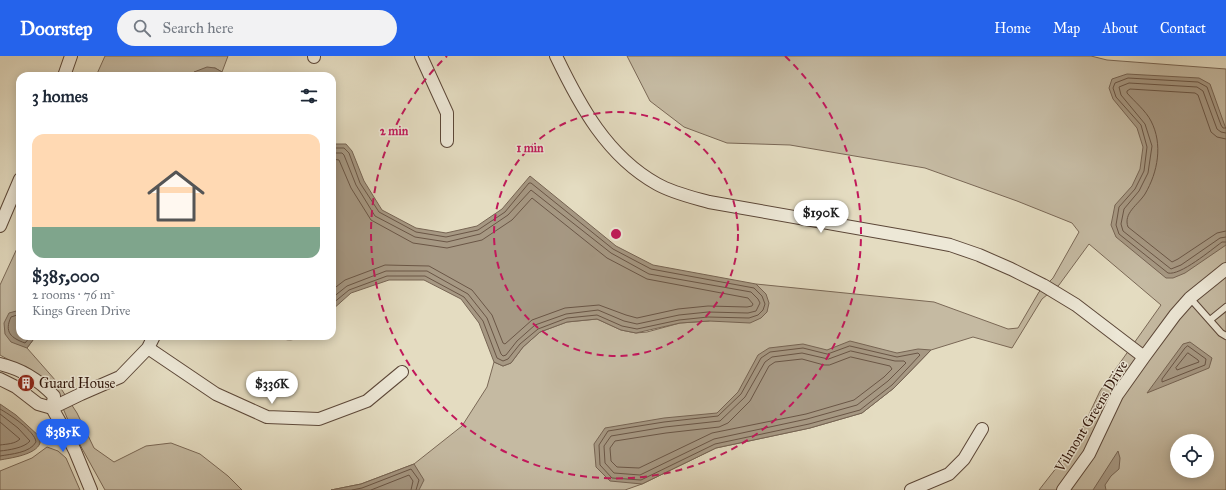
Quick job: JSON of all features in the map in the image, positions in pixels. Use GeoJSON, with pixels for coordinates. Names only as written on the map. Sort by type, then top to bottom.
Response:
{"type":"FeatureCollection","features":[{"type":"Feature","properties":{"kind":"street"},"geometry":{"type":"LineString","coordinates":[[65,72],[71,56]]}},
{"type":"Feature","properties":{"kind":"street"},"geometry":{"type":"LineString","coordinates":[[421,56],[447,113],[447,141]]}},
{"type":"Feature","properties":{"kind":"street"},"geometry":{"type":"LineString","coordinates":[[556,56],[597,129],[614,150],[637,172],[658,185],[683,195],[709,202],[950,245],[979,255],[1043,285],[1076,306],[1144,357]]}},
{"type":"Feature","properties":{"kind":"street"},"geometry":{"type":"LineString","coordinates":[[0,226],[16,188]]}},
{"type":"Feature","properties":{"kind":"street","name":"Vilmont Greens Drive"},"geometry":{"type":"LineString","coordinates":[[1063,490],[1089,454],[1118,395],[1175,315],[1190,298],[1226,270]]}},
{"type":"Feature","properties":{"kind":"street"},"geometry":{"type":"LineString","coordinates":[[0,380],[16,387],[38,404],[52,408],[120,377],[148,348],[152,340]]}},
{"type":"Feature","properties":{"kind":"street"},"geometry":{"type":"LineString","coordinates":[[148,348],[216,394],[267,417],[319,419],[366,401],[402,372]]}},
{"type":"Feature","properties":{"kind":"street"},"geometry":{"type":"LineString","coordinates":[[0,364],[12,367],[30,375],[40,382],[54,396],[52,408],[75,451],[91,490]]}},
{"type":"Feature","properties":{"kind":"street"},"geometry":{"type":"LineString","coordinates":[[911,490],[949,474],[964,459],[982,429]]}},
{"type":"Feature","properties":{"kind":"lane"},"geometry":{"type":"LineString","coordinates":[[1190,298],[1221,333],[1226,336]]}},
{"type":"Feature","properties":{"kind":"lane"},"geometry":{"type":"LineString","coordinates":[[1210,320],[1226,307]]}},
{"type":"Feature","properties":{"kind":"shaded area"},"geometry":{"type":"Polygon","coordinates":[[[105,56],[228,56],[222,72],[215,68],[194,72],[98,72],[105,56]]]}},
{"type":"Feature","properties":{"kind":"shaded area"},"geometry":{"type":"Polygon","coordinates":[[[627,56],[1091,56],[1107,60],[1226,69],[1226,490],[1039,490],[1075,444],[1100,391],[1161,305],[1089,244],[1059,285],[1042,299],[1012,348],[973,337],[931,350],[894,388],[862,413],[810,428],[716,448],[642,484],[625,490],[331,490],[361,484],[414,464],[462,426],[487,387],[494,362],[503,366],[511,363],[523,347],[540,332],[567,322],[597,319],[621,330],[636,333],[647,332],[680,323],[709,321],[766,294],[756,284],[934,302],[1008,329],[1018,328],[1039,292],[1053,278],[1079,232],[1072,223],[1017,201],[925,168],[790,145],[727,143],[684,127],[650,101],[627,56]]]}},
{"type":"Feature","properties":{"kind":"shaded area"},"geometry":{"type":"Polygon","coordinates":[[[16,251],[16,340],[33,340],[27,348],[56,381],[77,413],[94,448],[114,462],[146,446],[171,443],[200,454],[228,476],[242,490],[105,490],[74,434],[59,399],[34,374],[0,355],[0,285],[16,251]]]}},
{"type":"Feature","properties":{"kind":"shaded area"},"geometry":{"type":"Polygon","coordinates":[[[47,447],[58,451],[66,458],[80,490],[0,490],[0,471],[32,458],[47,447]]]}},
{"type":"Feature","properties":{"kind":"water"},"geometry":{"type":"Polygon","coordinates":[[[207,67],[215,68],[222,72],[194,72],[207,67]]]}},
{"type":"Feature","properties":{"kind":"water"},"geometry":{"type":"Polygon","coordinates":[[[1127,74],[1199,78],[1210,84],[1226,129],[1226,245],[1185,273],[1173,278],[1166,278],[1116,237],[1111,225],[1115,205],[1132,186],[1140,169],[1143,147],[1137,128],[1113,99],[1109,88],[1112,79],[1127,74]]]}},
{"type":"Feature","properties":{"kind":"water"},"geometry":{"type":"Polygon","coordinates":[[[336,144],[346,144],[352,151],[364,181],[382,210],[416,228],[446,233],[477,226],[502,209],[530,176],[616,246],[653,265],[756,284],[766,294],[769,303],[767,312],[761,318],[750,323],[709,321],[680,323],[636,333],[621,330],[597,319],[567,322],[540,332],[523,347],[511,363],[503,366],[494,362],[479,323],[461,299],[424,280],[389,280],[351,293],[336,306],[336,144]]]}},
{"type":"Feature","properties":{"kind":"water"},"geometry":{"type":"Polygon","coordinates":[[[16,311],[16,340],[33,340],[27,348],[11,342],[5,334],[4,323],[9,313],[16,311]]]}},
{"type":"Feature","properties":{"kind":"water"},"geometry":{"type":"Polygon","coordinates":[[[850,341],[897,353],[918,349],[931,350],[894,388],[862,413],[810,428],[716,448],[642,484],[610,481],[596,467],[594,444],[605,428],[664,418],[717,413],[738,392],[758,355],[769,348],[803,344],[827,350],[850,341]]]}},
{"type":"Feature","properties":{"kind":"water"},"geometry":{"type":"Polygon","coordinates":[[[1190,342],[1212,358],[1209,368],[1147,393],[1183,344],[1190,342]]]}},
{"type":"Feature","properties":{"kind":"water"},"geometry":{"type":"Polygon","coordinates":[[[0,404],[16,415],[40,437],[38,447],[28,453],[0,460],[0,404]]]}},
{"type":"Feature","properties":{"kind":"water"},"geometry":{"type":"Polygon","coordinates":[[[1118,451],[1120,458],[1119,469],[1111,476],[1105,485],[1106,490],[1093,490],[1118,451]]]}},
{"type":"Feature","properties":{"kind":"water"},"geometry":{"type":"Polygon","coordinates":[[[414,464],[424,480],[419,490],[331,490],[361,484],[414,464]]]}},
{"type":"Feature","properties":{"kind":"place","name":"Guard House"},"geometry":{"type":"Point","coordinates":[26,383]}}]}
